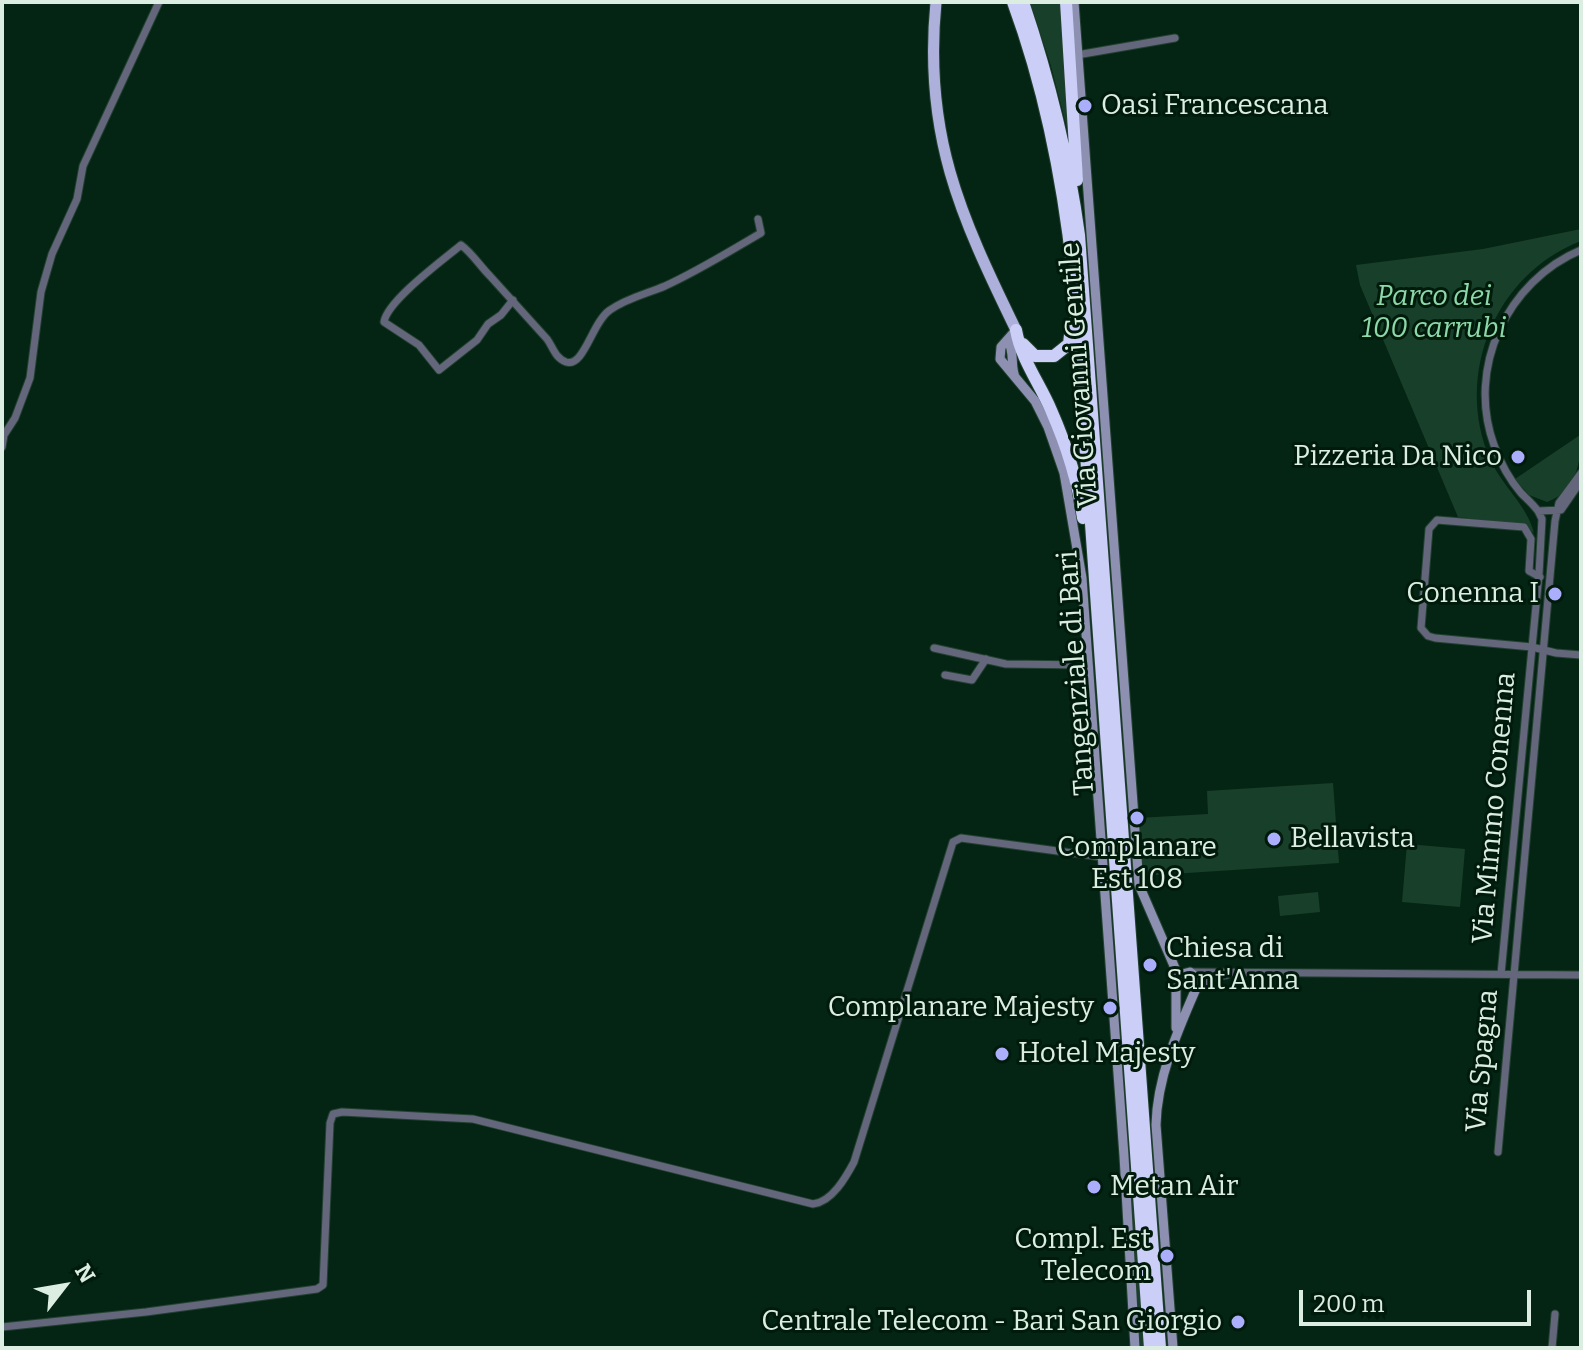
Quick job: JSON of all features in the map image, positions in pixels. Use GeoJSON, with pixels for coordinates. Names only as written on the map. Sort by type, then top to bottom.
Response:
{"type":"FeatureCollection","features":[{"type":"Feature","properties":{"kind":"highway","name":"Tangenziale di Bari"},"geometry":{"type":"LineString","coordinates":[[1013,2],[1025,33],[1054,144],[1073,272],[1150,1348]]}},
{"type":"Feature","properties":{"kind":"highway","name":"Tangenziale di Bari"},"geometry":{"type":"LineString","coordinates":[[1023,2],[1063,140],[1079,235],[1160,1348]]}},
{"type":"Feature","properties":{"kind":"highway"},"geometry":{"type":"LineString","coordinates":[[1066,2],[1079,235]]}},
{"type":"Feature","properties":{"kind":"highway"},"geometry":{"type":"LineString","coordinates":[[1012,335],[1035,356],[1049,357],[1062,352],[1070,339],[1068,287],[1073,272]]}},
{"type":"Feature","properties":{"kind":"highway"},"geometry":{"type":"LineString","coordinates":[[1012,335],[1051,410],[1064,444],[1083,514],[1087,548],[1093,558]]}},
{"type":"Feature","properties":{"kind":"main road"},"geometry":{"type":"LineString","coordinates":[[936,2],[933,73],[944,154],[972,239],[1012,335]]}},
{"type":"Feature","properties":{"kind":"street"},"geometry":{"type":"LineString","coordinates":[[2,447],[4,435],[15,418],[30,378],[41,292],[52,254],[77,199],[83,166],[159,2]]}},
{"type":"Feature","properties":{"kind":"street","name":"Via Giovanni Gentile"},"geometry":{"type":"LineString","coordinates":[[1074,2],[1139,885],[1178,975]]}},
{"type":"Feature","properties":{"kind":"street"},"geometry":{"type":"LineString","coordinates":[[1077,55],[1175,38]]}},
{"type":"Feature","properties":{"kind":"street"},"geometry":{"type":"LineString","coordinates":[[513,300],[501,315],[488,324],[477,340],[439,370],[419,345],[384,322],[385,314],[402,296],[461,245],[513,300],[557,356],[563,361],[572,362],[581,358],[597,323],[608,311],[622,302],[668,285],[761,233],[758,219]]}},
{"type":"Feature","properties":{"kind":"street"},"geometry":{"type":"LineString","coordinates":[[1581,250],[1550,268],[1523,292],[1501,326],[1488,363],[1486,401],[1494,444],[1512,481],[1538,511],[1561,510],[1581,481]]}},
{"type":"Feature","properties":{"kind":"street"},"geometry":{"type":"LineString","coordinates":[[1012,335],[1001,347],[1000,359],[1035,401],[1048,427],[1064,473],[1082,578],[1135,1348]]}},
{"type":"Feature","properties":{"kind":"street","name":"Via Mimmo Conenna"},"geometry":{"type":"LineString","coordinates":[[1513,974],[1557,511],[1559,503],[1581,473]]}},
{"type":"Feature","properties":{"kind":"street","name":"Via Mimmo Conenna"},"geometry":{"type":"LineString","coordinates":[[1501,974],[1539,574],[1542,519],[1538,511]]}},
{"type":"Feature","properties":{"kind":"street","name":"Via Mimmo Conenna"},"geometry":{"type":"LineString","coordinates":[[1539,574],[1529,571],[1531,539],[1524,527],[1437,520],[1429,529],[1420,623],[1424,633],[1435,638],[1532,647],[1543,651]]}},
{"type":"Feature","properties":{"kind":"street"},"geometry":{"type":"LineString","coordinates":[[1539,574],[1543,578],[1550,575]]}},
{"type":"Feature","properties":{"kind":"street"},"geometry":{"type":"LineString","coordinates":[[1537,596],[1543,593],[1549,595]]}},
{"type":"Feature","properties":{"kind":"street"},"geometry":{"type":"LineString","coordinates":[[934,648],[1006,664],[1088,665]]}},
{"type":"Feature","properties":{"kind":"street"},"geometry":{"type":"LineString","coordinates":[[1543,651],[1581,655]]}},
{"type":"Feature","properties":{"kind":"street"},"geometry":{"type":"LineString","coordinates":[[945,675],[972,680],[986,659]]}},
{"type":"Feature","properties":{"kind":"street"},"geometry":{"type":"LineString","coordinates":[[1518,805],[1529,805]]}},
{"type":"Feature","properties":{"kind":"street"},"geometry":{"type":"LineString","coordinates":[[1516,818],[1527,819]]}},
{"type":"Feature","properties":{"kind":"street"},"geometry":{"type":"LineString","coordinates":[[2,1327],[317,1289],[323,1285],[330,1123],[333,1114],[342,1112],[473,1119],[813,1204],[820,1203],[834,1190],[854,1162],[953,842],[961,838],[1102,857]]}},
{"type":"Feature","properties":{"kind":"street"},"geometry":{"type":"LineString","coordinates":[[1173,1348],[1156,1125],[1158,1100],[1175,1038],[1197,980],[1190,972]]}},
{"type":"Feature","properties":{"kind":"street"},"geometry":{"type":"LineString","coordinates":[[1175,1038],[1178,975],[1190,972],[1581,975]]}},
{"type":"Feature","properties":{"kind":"street"},"geometry":{"type":"LineString","coordinates":[[1176,988],[1181,993],[1194,990],[1212,978],[1233,973]]}},
{"type":"Feature","properties":{"kind":"street","name":"Via Spagna"},"geometry":{"type":"LineString","coordinates":[[1498,1152],[1513,974]]}},
{"type":"Feature","properties":{"kind":"street"},"geometry":{"type":"LineString","coordinates":[[1552,1348],[1555,1314]]}},
{"type":"Feature","properties":{"kind":"green space"},"geometry":{"type":"Polygon","coordinates":[[[1030,2],[1061,2],[1072,148],[1051,66],[1030,2]]]}},
{"type":"Feature","properties":{"kind":"green space","name":"Parco dei 100 carrubi"},"geometry":{"type":"Polygon","coordinates":[[[1581,229],[1581,241],[1551,256],[1525,277],[1505,302],[1490,331],[1480,362],[1477,394],[1480,427],[1490,459],[1526,513],[1534,533],[1523,524],[1458,517],[1360,285],[1356,265],[1483,249],[1581,229]]]}},
{"type":"Feature","properties":{"kind":"green space"},"geometry":{"type":"Polygon","coordinates":[[[1580,435],[1578,465],[1570,484],[1547,502],[1529,495],[1515,479],[1580,435]]]}},
{"type":"Feature","properties":{"kind":"green space","name":"Bellavista"},"geometry":{"type":"Polygon","coordinates":[[[1333,783],[1339,863],[1142,876],[1138,818],[1208,814],[1207,791],[1333,783]]]}},
{"type":"Feature","properties":{"kind":"green space"},"geometry":{"type":"Polygon","coordinates":[[[1407,844],[1465,849],[1460,907],[1402,902],[1407,844]]]}},
{"type":"Feature","properties":{"kind":"green space"},"geometry":{"type":"Polygon","coordinates":[[[1318,892],[1320,912],[1280,916],[1278,896],[1318,892]]]}},
{"type":"Feature","properties":{"kind":"green space"},"geometry":{"type":"Polygon","coordinates":[[[1132,1189],[1144,1348],[1138,1348],[1129,1190],[1132,1189]]]}},
{"type":"Feature","properties":{"kind":"place","name":"Oasi Francescana"},"geometry":{"type":"Point","coordinates":[1085,106]}},
{"type":"Feature","properties":{"kind":"place","name":"Pizzeria Da Nico"},"geometry":{"type":"Point","coordinates":[1518,457]}},
{"type":"Feature","properties":{"kind":"place","name":"Conenna I"},"geometry":{"type":"Point","coordinates":[1555,594]}},
{"type":"Feature","properties":{"kind":"place","name":"Complanare Est 108"},"geometry":{"type":"Point","coordinates":[1137,818]}},
{"type":"Feature","properties":{"kind":"place","name":"Bellavista"},"geometry":{"type":"Point","coordinates":[1274,839]}},
{"type":"Feature","properties":{"kind":"place","name":"Chiesa di Sant'Anna"},"geometry":{"type":"Point","coordinates":[1150,965]}},
{"type":"Feature","properties":{"kind":"place","name":"Complanare Majesty"},"geometry":{"type":"Point","coordinates":[1110,1008]}},
{"type":"Feature","properties":{"kind":"place","name":"Hotel Majesty"},"geometry":{"type":"Point","coordinates":[1002,1054]}},
{"type":"Feature","properties":{"kind":"place","name":"Metan Air"},"geometry":{"type":"Point","coordinates":[1094,1187]}},
{"type":"Feature","properties":{"kind":"place","name":"Compl. Est Telecom"},"geometry":{"type":"Point","coordinates":[1167,1256]}},
{"type":"Feature","properties":{"kind":"place","name":"Centrale Telecom - Bari San Giorgio"},"geometry":{"type":"Point","coordinates":[1238,1322]}}]}
